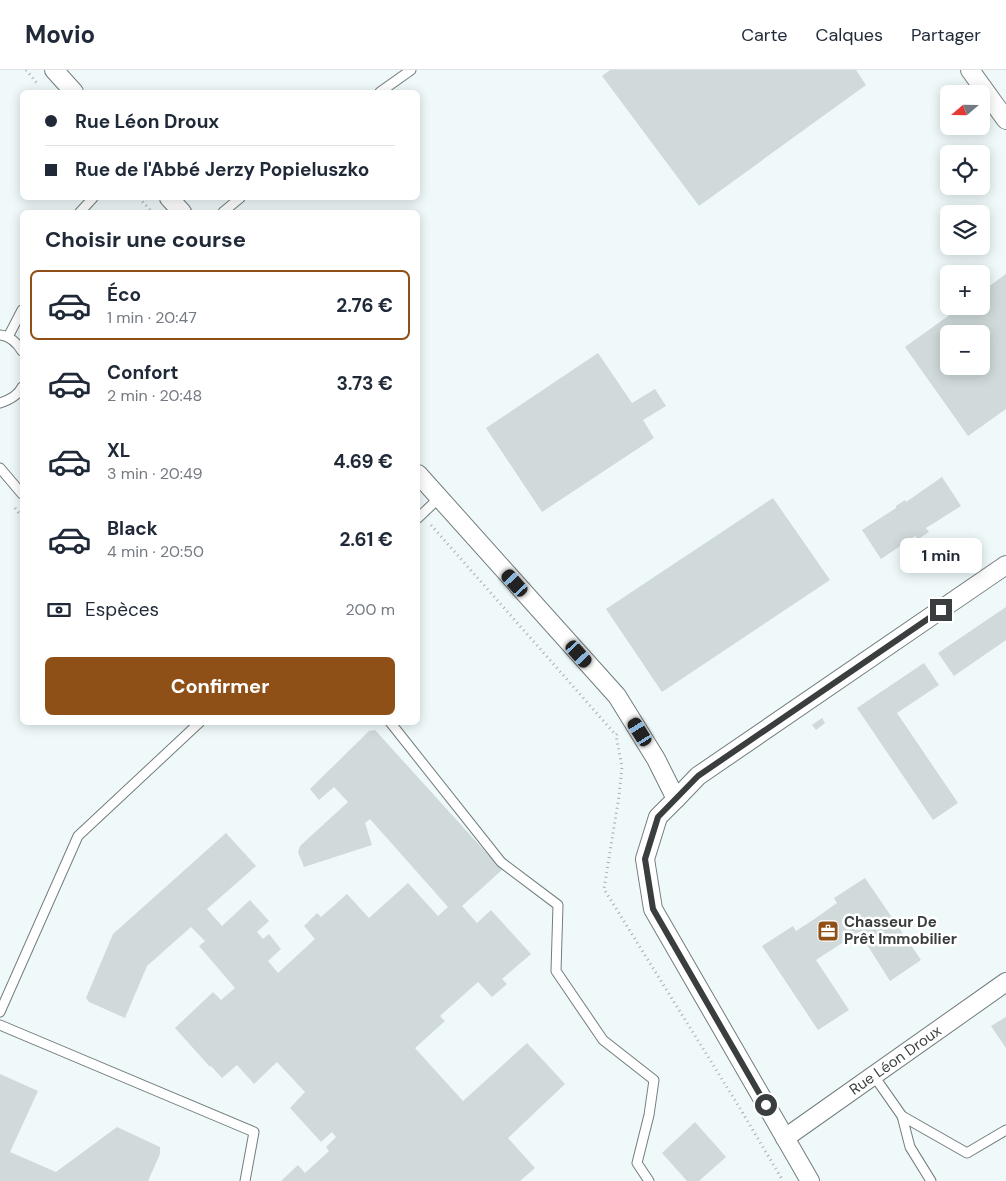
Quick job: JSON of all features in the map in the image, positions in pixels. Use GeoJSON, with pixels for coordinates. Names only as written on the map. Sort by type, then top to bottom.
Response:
{"type":"FeatureCollection","features":[{"type":"Feature","properties":{"kind":"street"},"geometry":{"type":"LineString","coordinates":[[54,70],[72,90]]}},
{"type":"Feature","properties":{"kind":"street"},"geometry":{"type":"LineString","coordinates":[[970,70],[1006,120]]}},
{"type":"Feature","properties":{"kind":"street"},"geometry":{"type":"LineString","coordinates":[[171,200],[180,210]]}},
{"type":"Feature","properties":{"kind":"street"},"geometry":{"type":"LineString","coordinates":[[420,476],[617,696],[656,759],[676,799]]}},
{"type":"Feature","properties":{"kind":"street"},"geometry":{"type":"LineString","coordinates":[[810,1181],[653,909],[645,859],[658,817],[698,776],[1006,565]]}},
{"type":"Feature","properties":{"kind":"street","name":"Rue Léon Droux"},"geometry":{"type":"LineString","coordinates":[[785,1138],[1006,982]]}},
{"type":"Feature","properties":{"kind":"lane"},"geometry":{"type":"LineString","coordinates":[[383,90],[411,70]]}},
{"type":"Feature","properties":{"kind":"lane"},"geometry":{"type":"LineString","coordinates":[[82,210],[91,200]]}},
{"type":"Feature","properties":{"kind":"lane"},"geometry":{"type":"LineString","coordinates":[[225,210],[238,200]]}},
{"type":"Feature","properties":{"kind":"lane"},"geometry":{"type":"LineString","coordinates":[[20,313],[4,336],[18,344],[20,348]]}},
{"type":"Feature","properties":{"kind":"lane"},"geometry":{"type":"LineString","coordinates":[[0,403],[10,400],[20,392]]}},
{"type":"Feature","properties":{"kind":"lane"},"geometry":{"type":"LineString","coordinates":[[0,468],[20,492]]}},
{"type":"Feature","properties":{"kind":"lane"},"geometry":{"type":"LineString","coordinates":[[420,516],[439,498]]}},
{"type":"Feature","properties":{"kind":"lane"},"geometry":{"type":"LineString","coordinates":[[0,1012],[78,836],[197,725]]}},
{"type":"Feature","properties":{"kind":"lane"},"geometry":{"type":"LineString","coordinates":[[392,725],[501,862],[558,905],[556,971],[603,1040],[654,1080],[649,1115],[637,1163],[649,1181]]}},
{"type":"Feature","properties":{"kind":"lane"},"geometry":{"type":"LineString","coordinates":[[0,1025],[254,1132],[245,1181]]}},
{"type":"Feature","properties":{"kind":"lane"},"geometry":{"type":"LineString","coordinates":[[874,1076],[902,1116],[910,1147],[930,1181]]}},
{"type":"Feature","properties":{"kind":"lane"},"geometry":{"type":"LineString","coordinates":[[902,1116],[966,1153],[1006,1130]]}},
{"type":"Feature","properties":{"kind":"path"},"geometry":{"type":"LineString","coordinates":[[141,200],[150,210]]}},
{"type":"Feature","properties":{"kind":"path"},"geometry":{"type":"LineString","coordinates":[[420,516],[616,735]]}},
{"type":"Feature","properties":{"kind":"building"},"geometry":{"type":"Polygon","coordinates":[[[610,70],[856,70],[866,85],[699,206],[602,76],[610,70]]]}},
{"type":"Feature","properties":{"kind":"building"},"geometry":{"type":"Polygon","coordinates":[[[1006,274],[1006,409],[968,436],[905,347],[949,315],[990,315],[990,286],[1006,274]]]}},
{"type":"Feature","properties":{"kind":"building"},"geometry":{"type":"Polygon","coordinates":[[[598,353],[632,403],[655,389],[666,406],[643,420],[654,438],[542,512],[486,428],[598,353]]]}},
{"type":"Feature","properties":{"kind":"building"},"geometry":{"type":"Polygon","coordinates":[[[942,477],[961,506],[926,528],[929,532],[918,539],[915,536],[881,559],[862,530],[942,477]]]}},
{"type":"Feature","properties":{"kind":"building"},"geometry":{"type":"Polygon","coordinates":[[[773,498],[830,580],[662,692],[606,609],[773,498]]]}},
{"type":"Feature","properties":{"kind":"building"},"geometry":{"type":"Polygon","coordinates":[[[1006,607],[1006,640],[954,676],[938,653],[1006,607]]]}},
{"type":"Feature","properties":{"kind":"building"},"geometry":{"type":"Polygon","coordinates":[[[924,663],[939,685],[897,713],[958,803],[933,820],[857,708],[924,663]]]}},
{"type":"Feature","properties":{"kind":"building"},"geometry":{"type":"Polygon","coordinates":[[[822,718],[825,723],[816,730],[812,725],[822,718]]]}},
{"type":"Feature","properties":{"kind":"building"},"geometry":{"type":"Polygon","coordinates":[[[375,730],[502,870],[462,906],[477,923],[491,910],[531,954],[502,979],[507,984],[492,997],[478,982],[440,1016],[445,1021],[415,1048],[463,1101],[527,1043],[565,1084],[508,1138],[535,1168],[520,1181],[281,1181],[298,1165],[305,1173],[329,1151],[326,1147],[336,1137],[332,1132],[321,1142],[290,1108],[305,1092],[277,1062],[254,1084],[237,1065],[222,1078],[175,1028],[213,992],[221,1000],[235,988],[199,946],[205,941],[191,927],[147,966],[125,1018],[89,1002],[86,998],[113,934],[226,833],[256,866],[207,909],[222,926],[250,900],[269,921],[257,932],[263,939],[269,934],[281,949],[268,961],[278,973],[315,939],[304,926],[317,913],[321,917],[347,894],[369,918],[408,883],[438,916],[448,907],[370,819],[365,823],[372,845],[304,867],[298,852],[300,846],[348,802],[334,787],[319,800],[310,789],[369,731],[375,730]]]}},
{"type":"Feature","properties":{"kind":"building"},"geometry":{"type":"Polygon","coordinates":[[[865,878],[921,960],[890,981],[859,932],[816,960],[849,1010],[818,1030],[762,946],[793,926],[796,931],[813,920],[837,903],[834,898],[865,878]]]}},
{"type":"Feature","properties":{"kind":"building"},"geometry":{"type":"Polygon","coordinates":[[[1006,1017],[1006,1048],[991,1026],[1006,1017]]]}},
{"type":"Feature","properties":{"kind":"building"},"geometry":{"type":"Polygon","coordinates":[[[0,1074],[38,1091],[10,1152],[56,1172],[117,1127],[160,1147],[160,1154],[148,1181],[0,1181],[0,1074]]]}},
{"type":"Feature","properties":{"kind":"building"},"geometry":{"type":"Polygon","coordinates":[[[695,1122],[726,1157],[699,1181],[687,1181],[662,1153],[695,1122]]]}},
{"type":"Feature","properties":{"kind":"place","name":"Chasseur De Prêt Immobilier"},"geometry":{"type":"Point","coordinates":[828,931]}},
{"type":"Feature","properties":{"kind":"route"},"geometry":{"type":"LineString","coordinates":[[766,1105],[653,909],[645,859],[658,817],[698,776],[941,610]]}}]}
